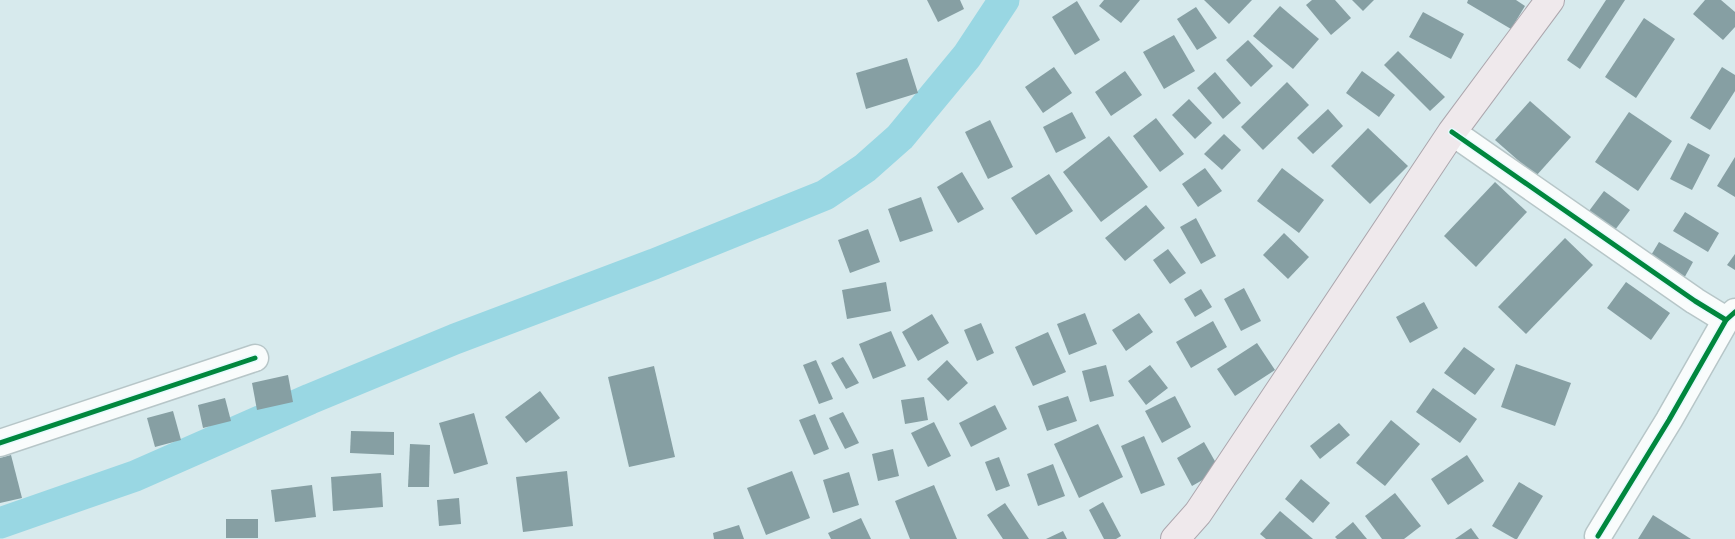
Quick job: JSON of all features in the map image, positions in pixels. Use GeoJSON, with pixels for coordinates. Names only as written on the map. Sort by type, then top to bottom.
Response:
{"type":"FeatureCollection","features":[{"type":"Feature","properties":{"kind":"main road"},"geometry":{"type":"LineString","coordinates":[[1175,539],[1198,514],[1452,132],[1550,0]]}},
{"type":"Feature","properties":{"kind":"street"},"geometry":{"type":"LineString","coordinates":[[1452,132],[1695,301],[1730,316],[1598,536]]}},
{"type":"Feature","properties":{"kind":"street"},"geometry":{"type":"LineString","coordinates":[[0,443],[255,358]]}},
{"type":"Feature","properties":{"kind":"building"},"geometry":{"type":"Polygon","coordinates":[[[927,0],[960,0],[964,9],[938,22],[927,0]]]}},
{"type":"Feature","properties":{"kind":"building"},"geometry":{"type":"Polygon","coordinates":[[[1104,0],[1140,0],[1121,23],[1099,6],[1104,0]]]}},
{"type":"Feature","properties":{"kind":"building"},"geometry":{"type":"Polygon","coordinates":[[[1204,0],[1252,0],[1229,24],[1204,0]]]}},
{"type":"Feature","properties":{"kind":"building"},"geometry":{"type":"Polygon","coordinates":[[[1312,0],[1335,0],[1351,18],[1331,35],[1306,5],[1312,0]]]}},
{"type":"Feature","properties":{"kind":"building"},"geometry":{"type":"Polygon","coordinates":[[[1352,0],[1374,0],[1363,11],[1352,0]]]}},
{"type":"Feature","properties":{"kind":"building"},"geometry":{"type":"Polygon","coordinates":[[[1468,0],[1516,0],[1525,6],[1511,29],[1467,3],[1468,0]]]}},
{"type":"Feature","properties":{"kind":"building"},"geometry":{"type":"Polygon","coordinates":[[[1606,0],[1625,0],[1580,69],[1567,60],[1606,0]]]}},
{"type":"Feature","properties":{"kind":"building"},"geometry":{"type":"Polygon","coordinates":[[[1705,0],[1721,0],[1735,12],[1735,27],[1723,40],[1693,14],[1705,0]]]}},
{"type":"Feature","properties":{"kind":"building"},"geometry":{"type":"Polygon","coordinates":[[[1077,1],[1100,40],[1075,55],[1052,17],[1077,1]]]}},
{"type":"Feature","properties":{"kind":"building"},"geometry":{"type":"Polygon","coordinates":[[[1280,6],[1319,39],[1293,69],[1253,36],[1280,6]]]}},
{"type":"Feature","properties":{"kind":"building"},"geometry":{"type":"Polygon","coordinates":[[[1196,7],[1217,38],[1197,50],[1177,19],[1196,7]]]}},
{"type":"Feature","properties":{"kind":"building"},"geometry":{"type":"Polygon","coordinates":[[[1423,12],[1464,34],[1451,59],[1409,37],[1423,12]]]}},
{"type":"Feature","properties":{"kind":"building"},"geometry":{"type":"Polygon","coordinates":[[[1644,18],[1675,39],[1636,98],[1605,77],[1644,18]]]}},
{"type":"Feature","properties":{"kind":"building"},"geometry":{"type":"Polygon","coordinates":[[[1174,35],[1195,71],[1164,89],[1143,52],[1174,35]]]}},
{"type":"Feature","properties":{"kind":"building"},"geometry":{"type":"Polygon","coordinates":[[[1248,40],[1273,66],[1251,87],[1226,60],[1248,40]]]}},
{"type":"Feature","properties":{"kind":"building"},"geometry":{"type":"Polygon","coordinates":[[[1398,51],[1445,97],[1430,111],[1384,65],[1398,51]]]}},
{"type":"Feature","properties":{"kind":"building"},"geometry":{"type":"Polygon","coordinates":[[[907,58],[918,93],[866,109],[856,73],[907,58]]]}},
{"type":"Feature","properties":{"kind":"building"},"geometry":{"type":"Polygon","coordinates":[[[1054,67],[1072,93],[1043,113],[1025,87],[1054,67]]]}},
{"type":"Feature","properties":{"kind":"building"},"geometry":{"type":"Polygon","coordinates":[[[1722,67],[1735,75],[1735,91],[1710,130],[1690,118],[1722,67]]]}},
{"type":"Feature","properties":{"kind":"building"},"geometry":{"type":"Polygon","coordinates":[[[1125,71],[1142,95],[1111,116],[1095,92],[1125,71]]]}},
{"type":"Feature","properties":{"kind":"building"},"geometry":{"type":"Polygon","coordinates":[[[1362,71],[1395,95],[1379,117],[1346,93],[1362,71]]]}},
{"type":"Feature","properties":{"kind":"building"},"geometry":{"type":"Polygon","coordinates":[[[1215,72],[1241,103],[1223,119],[1197,88],[1215,72]]]}},
{"type":"Feature","properties":{"kind":"building"},"geometry":{"type":"Polygon","coordinates":[[[1287,82],[1309,105],[1263,150],[1241,127],[1287,82]]]}},
{"type":"Feature","properties":{"kind":"building"},"geometry":{"type":"Polygon","coordinates":[[[1189,99],[1212,123],[1195,139],[1172,115],[1189,99]]]}},
{"type":"Feature","properties":{"kind":"building"},"geometry":{"type":"Polygon","coordinates":[[[1530,101],[1571,137],[1536,176],[1495,140],[1530,101]]]}},
{"type":"Feature","properties":{"kind":"building"},"geometry":{"type":"Polygon","coordinates":[[[1328,109],[1343,126],[1313,154],[1297,138],[1328,109]]]}},
{"type":"Feature","properties":{"kind":"building"},"geometry":{"type":"Polygon","coordinates":[[[1072,112],[1086,138],[1056,153],[1043,127],[1072,112]]]}},
{"type":"Feature","properties":{"kind":"building"},"geometry":{"type":"Polygon","coordinates":[[[1629,112],[1672,141],[1638,191],[1595,162],[1629,112]]]}},
{"type":"Feature","properties":{"kind":"building"},"geometry":{"type":"Polygon","coordinates":[[[1156,118],[1184,154],[1160,172],[1133,136],[1156,118]]]}},
{"type":"Feature","properties":{"kind":"building"},"geometry":{"type":"Polygon","coordinates":[[[990,120],[1013,167],[988,179],[965,132],[990,120]]]}},
{"type":"Feature","properties":{"kind":"building"},"geometry":{"type":"Polygon","coordinates":[[[1368,128],[1408,166],[1370,204],[1331,166],[1368,128]]]}},
{"type":"Feature","properties":{"kind":"building"},"geometry":{"type":"Polygon","coordinates":[[[1224,134],[1241,150],[1222,170],[1204,154],[1224,134]]]}},
{"type":"Feature","properties":{"kind":"building"},"geometry":{"type":"Polygon","coordinates":[[[1109,136],[1148,187],[1101,222],[1063,172],[1109,136]]]}},
{"type":"Feature","properties":{"kind":"building"},"geometry":{"type":"Polygon","coordinates":[[[1688,143],[1710,155],[1692,190],[1670,179],[1688,143]]]}},
{"type":"Feature","properties":{"kind":"building"},"geometry":{"type":"Polygon","coordinates":[[[1735,157],[1735,197],[1717,186],[1735,157]]]}},
{"type":"Feature","properties":{"kind":"building"},"geometry":{"type":"Polygon","coordinates":[[[1205,168],[1222,191],[1198,207],[1182,184],[1205,168]]]}},
{"type":"Feature","properties":{"kind":"building"},"geometry":{"type":"Polygon","coordinates":[[[1282,168],[1324,200],[1299,233],[1257,201],[1282,168]]]}},
{"type":"Feature","properties":{"kind":"building"},"geometry":{"type":"Polygon","coordinates":[[[962,172],[984,209],[958,223],[937,187],[962,172]]]}},
{"type":"Feature","properties":{"kind":"building"},"geometry":{"type":"Polygon","coordinates":[[[1049,174],[1073,211],[1036,235],[1011,198],[1049,174]]]}},
{"type":"Feature","properties":{"kind":"building"},"geometry":{"type":"Polygon","coordinates":[[[1495,182],[1527,212],[1476,267],[1444,236],[1495,182]]]}},
{"type":"Feature","properties":{"kind":"building"},"geometry":{"type":"Polygon","coordinates":[[[1604,191],[1630,210],[1615,230],[1589,211],[1604,191]]]}},
{"type":"Feature","properties":{"kind":"building"},"geometry":{"type":"Polygon","coordinates":[[[921,197],[933,231],[900,242],[888,209],[921,197]]]}},
{"type":"Feature","properties":{"kind":"building"},"geometry":{"type":"Polygon","coordinates":[[[1146,205],[1165,228],[1125,261],[1105,238],[1146,205]]]}},
{"type":"Feature","properties":{"kind":"building"},"geometry":{"type":"Polygon","coordinates":[[[1685,212],[1719,233],[1708,252],[1673,231],[1685,212]]]}},
{"type":"Feature","properties":{"kind":"building"},"geometry":{"type":"Polygon","coordinates":[[[1196,218],[1216,256],[1201,264],[1180,227],[1196,218]]]}},
{"type":"Feature","properties":{"kind":"building"},"geometry":{"type":"Polygon","coordinates":[[[868,229],[880,262],[850,273],[838,240],[868,229]]]}},
{"type":"Feature","properties":{"kind":"building"},"geometry":{"type":"Polygon","coordinates":[[[1284,233],[1309,257],[1288,279],[1263,255],[1284,233]]]}},
{"type":"Feature","properties":{"kind":"building"},"geometry":{"type":"Polygon","coordinates":[[[1565,238],[1593,265],[1526,334],[1498,307],[1565,238]]]}},
{"type":"Feature","properties":{"kind":"building"},"geometry":{"type":"Polygon","coordinates":[[[1659,242],[1693,262],[1682,282],[1647,262],[1659,242]]]}},
{"type":"Feature","properties":{"kind":"building"},"geometry":{"type":"Polygon","coordinates":[[[1168,249],[1186,273],[1170,284],[1153,260],[1168,249]]]}},
{"type":"Feature","properties":{"kind":"building"},"geometry":{"type":"Polygon","coordinates":[[[1735,254],[1735,270],[1727,265],[1735,254]]]}},
{"type":"Feature","properties":{"kind":"building"},"geometry":{"type":"Polygon","coordinates":[[[886,282],[891,311],[847,319],[842,290],[886,282]]]}},
{"type":"Feature","properties":{"kind":"building"},"geometry":{"type":"Polygon","coordinates":[[[1626,282],[1670,313],[1651,340],[1607,308],[1626,282]]]}},
{"type":"Feature","properties":{"kind":"building"},"geometry":{"type":"Polygon","coordinates":[[[1244,288],[1261,321],[1241,331],[1224,299],[1244,288]]]}},
{"type":"Feature","properties":{"kind":"building"},"geometry":{"type":"Polygon","coordinates":[[[1201,289],[1212,307],[1195,317],[1184,299],[1201,289]]]}},
{"type":"Feature","properties":{"kind":"building"},"geometry":{"type":"Polygon","coordinates":[[[1424,302],[1438,328],[1410,343],[1396,317],[1424,302]]]}},
{"type":"Feature","properties":{"kind":"building"},"geometry":{"type":"Polygon","coordinates":[[[1085,313],[1097,344],[1069,355],[1057,324],[1085,313]]]}},
{"type":"Feature","properties":{"kind":"building"},"geometry":{"type":"Polygon","coordinates":[[[1139,313],[1153,332],[1126,351],[1112,330],[1139,313]]]}},
{"type":"Feature","properties":{"kind":"building"},"geometry":{"type":"Polygon","coordinates":[[[932,314],[949,343],[918,361],[902,332],[932,314]]]}},
{"type":"Feature","properties":{"kind":"building"},"geometry":{"type":"Polygon","coordinates":[[[1213,321],[1227,347],[1191,368],[1176,342],[1213,321]]]}},
{"type":"Feature","properties":{"kind":"building"},"geometry":{"type":"Polygon","coordinates":[[[981,323],[994,353],[977,361],[964,330],[981,323]]]}},
{"type":"Feature","properties":{"kind":"building"},"geometry":{"type":"Polygon","coordinates":[[[891,331],[906,366],[873,379],[859,344],[891,331]]]}},
{"type":"Feature","properties":{"kind":"building"},"geometry":{"type":"Polygon","coordinates":[[[1048,332],[1066,372],[1033,386],[1015,347],[1048,332]]]}},
{"type":"Feature","properties":{"kind":"building"},"geometry":{"type":"Polygon","coordinates":[[[1257,343],[1275,370],[1235,396],[1217,369],[1257,343]]]}},
{"type":"Feature","properties":{"kind":"building"},"geometry":{"type":"Polygon","coordinates":[[[1464,347],[1495,369],[1475,395],[1444,373],[1464,347]]]}},
{"type":"Feature","properties":{"kind":"building"},"geometry":{"type":"Polygon","coordinates":[[[843,357],[859,383],[846,389],[831,363],[843,357]]]}},
{"type":"Feature","properties":{"kind":"building"},"geometry":{"type":"Polygon","coordinates":[[[816,360],[833,399],[819,404],[803,365],[816,360]]]}},
{"type":"Feature","properties":{"kind":"building"},"geometry":{"type":"Polygon","coordinates":[[[947,360],[968,383],[948,401],[927,379],[947,360]]]}},
{"type":"Feature","properties":{"kind":"building"},"geometry":{"type":"Polygon","coordinates":[[[1516,364],[1571,383],[1555,426],[1501,407],[1516,364]]]}},
{"type":"Feature","properties":{"kind":"building"},"geometry":{"type":"Polygon","coordinates":[[[1106,365],[1114,396],[1090,402],[1082,371],[1106,365]]]}},
{"type":"Feature","properties":{"kind":"building"},"geometry":{"type":"Polygon","coordinates":[[[1150,365],[1168,388],[1146,405],[1128,381],[1150,365]]]}},
{"type":"Feature","properties":{"kind":"building"},"geometry":{"type":"Polygon","coordinates":[[[654,366],[675,457],[629,467],[608,377],[654,366]]]}},
{"type":"Feature","properties":{"kind":"building"},"geometry":{"type":"Polygon","coordinates":[[[288,375],[293,402],[257,410],[252,383],[288,375]]]}},
{"type":"Feature","properties":{"kind":"building"},"geometry":{"type":"Polygon","coordinates":[[[1433,388],[1477,419],[1460,443],[1416,412],[1433,388]]]}},
{"type":"Feature","properties":{"kind":"building"},"geometry":{"type":"Polygon","coordinates":[[[540,391],[560,418],[526,443],[505,417],[540,391]]]}},
{"type":"Feature","properties":{"kind":"building"},"geometry":{"type":"Polygon","coordinates":[[[1068,396],[1077,421],[1047,431],[1038,406],[1068,396]]]}},
{"type":"Feature","properties":{"kind":"building"},"geometry":{"type":"Polygon","coordinates":[[[1175,396],[1191,427],[1162,443],[1145,411],[1175,396]]]}},
{"type":"Feature","properties":{"kind":"building"},"geometry":{"type":"Polygon","coordinates":[[[924,397],[928,420],[905,424],[901,400],[924,397]]]}},
{"type":"Feature","properties":{"kind":"building"},"geometry":{"type":"Polygon","coordinates":[[[225,398],[231,421],[203,428],[198,405],[225,398]]]}},
{"type":"Feature","properties":{"kind":"building"},"geometry":{"type":"Polygon","coordinates":[[[995,405],[1007,429],[971,447],[959,423],[995,405]]]}},
{"type":"Feature","properties":{"kind":"building"},"geometry":{"type":"Polygon","coordinates":[[[173,411],[181,440],[155,447],[147,418],[173,411]]]}},
{"type":"Feature","properties":{"kind":"building"},"geometry":{"type":"Polygon","coordinates":[[[843,412],[859,443],[845,449],[829,418],[843,412]]]}},
{"type":"Feature","properties":{"kind":"building"},"geometry":{"type":"Polygon","coordinates":[[[474,413],[488,464],[454,474],[439,423],[474,413]]]}},
{"type":"Feature","properties":{"kind":"building"},"geometry":{"type":"Polygon","coordinates":[[[815,414],[829,449],[814,455],[799,420],[815,414]]]}},
{"type":"Feature","properties":{"kind":"building"},"geometry":{"type":"Polygon","coordinates":[[[1391,420],[1420,444],[1385,486],[1356,463],[1391,420]]]}},
{"type":"Feature","properties":{"kind":"building"},"geometry":{"type":"Polygon","coordinates":[[[934,422],[951,456],[928,467],[911,433],[934,422]]]}},
{"type":"Feature","properties":{"kind":"building"},"geometry":{"type":"Polygon","coordinates":[[[1339,423],[1350,435],[1320,459],[1310,446],[1339,423]]]}},
{"type":"Feature","properties":{"kind":"building"},"geometry":{"type":"Polygon","coordinates":[[[1098,424],[1123,477],[1079,498],[1054,444],[1098,424]]]}},
{"type":"Feature","properties":{"kind":"building"},"geometry":{"type":"Polygon","coordinates":[[[351,431],[394,432],[394,455],[350,453],[351,431]]]}},
{"type":"Feature","properties":{"kind":"building"},"geometry":{"type":"Polygon","coordinates":[[[1144,436],[1165,485],[1141,494],[1121,446],[1144,436]]]}},
{"type":"Feature","properties":{"kind":"building"},"geometry":{"type":"Polygon","coordinates":[[[1204,442],[1220,470],[1192,486],[1177,458],[1204,442]]]}},
{"type":"Feature","properties":{"kind":"building"},"geometry":{"type":"Polygon","coordinates":[[[410,444],[430,445],[429,487],[408,487],[410,444]]]}},
{"type":"Feature","properties":{"kind":"building"},"geometry":{"type":"Polygon","coordinates":[[[893,449],[899,476],[878,481],[872,454],[893,449]]]}},
{"type":"Feature","properties":{"kind":"building"},"geometry":{"type":"Polygon","coordinates":[[[11,455],[22,498],[0,503],[0,458],[11,455]]]}},
{"type":"Feature","properties":{"kind":"building"},"geometry":{"type":"Polygon","coordinates":[[[1467,455],[1484,481],[1448,505],[1431,479],[1467,455]]]}},
{"type":"Feature","properties":{"kind":"building"},"geometry":{"type":"Polygon","coordinates":[[[999,457],[1010,486],[996,491],[985,462],[999,457]]]}},
{"type":"Feature","properties":{"kind":"building"},"geometry":{"type":"Polygon","coordinates":[[[1053,464],[1065,496],[1038,506],[1027,474],[1053,464]]]}},
{"type":"Feature","properties":{"kind":"building"},"geometry":{"type":"Polygon","coordinates":[[[567,471],[573,526],[523,532],[516,477],[567,471]]]}},
{"type":"Feature","properties":{"kind":"building"},"geometry":{"type":"Polygon","coordinates":[[[792,471],[810,518],[766,535],[747,488],[792,471]]]}},
{"type":"Feature","properties":{"kind":"building"},"geometry":{"type":"Polygon","coordinates":[[[849,472],[859,505],[833,513],[823,480],[849,472]]]}},
{"type":"Feature","properties":{"kind":"building"},"geometry":{"type":"Polygon","coordinates":[[[381,473],[383,507],[333,511],[331,477],[381,473]]]}},
{"type":"Feature","properties":{"kind":"building"},"geometry":{"type":"Polygon","coordinates":[[[1301,479],[1330,503],[1313,523],[1285,499],[1301,479]]]}},
{"type":"Feature","properties":{"kind":"building"},"geometry":{"type":"Polygon","coordinates":[[[1519,482],[1543,496],[1517,539],[1515,539],[1492,526],[1519,482]]]}},
{"type":"Feature","properties":{"kind":"building"},"geometry":{"type":"Polygon","coordinates":[[[312,485],[316,517],[275,522],[271,490],[312,485]]]}},
{"type":"Feature","properties":{"kind":"building"},"geometry":{"type":"Polygon","coordinates":[[[934,485],[957,539],[910,539],[895,501],[934,485]]]}},
{"type":"Feature","properties":{"kind":"building"},"geometry":{"type":"Polygon","coordinates":[[[1395,493],[1421,526],[1404,539],[1382,539],[1365,516],[1395,493]]]}},
{"type":"Feature","properties":{"kind":"building"},"geometry":{"type":"Polygon","coordinates":[[[459,498],[461,524],[439,526],[437,500],[459,498]]]}},
{"type":"Feature","properties":{"kind":"building"},"geometry":{"type":"Polygon","coordinates":[[[1103,502],[1121,536],[1116,539],[1104,539],[1089,510],[1103,502]]]}},
{"type":"Feature","properties":{"kind":"building"},"geometry":{"type":"Polygon","coordinates":[[[1005,503],[1029,539],[1003,539],[987,515],[1005,503]]]}},
{"type":"Feature","properties":{"kind":"building"},"geometry":{"type":"Polygon","coordinates":[[[1280,511],[1313,539],[1266,539],[1260,534],[1280,511]]]}},
{"type":"Feature","properties":{"kind":"building"},"geometry":{"type":"Polygon","coordinates":[[[1653,515],[1691,539],[1638,539],[1653,515]]]}},
{"type":"Feature","properties":{"kind":"building"},"geometry":{"type":"Polygon","coordinates":[[[861,518],[871,539],[831,539],[828,533],[861,518]]]}},
{"type":"Feature","properties":{"kind":"building"},"geometry":{"type":"Polygon","coordinates":[[[226,519],[258,519],[258,538],[226,538],[226,519]]]}},
{"type":"Feature","properties":{"kind":"building"},"geometry":{"type":"Polygon","coordinates":[[[1353,522],[1367,539],[1337,539],[1335,537],[1353,522]]]}},
{"type":"Feature","properties":{"kind":"building"},"geometry":{"type":"Polygon","coordinates":[[[739,525],[744,539],[714,539],[713,533],[739,525]]]}},
{"type":"Feature","properties":{"kind":"building"},"geometry":{"type":"Polygon","coordinates":[[[1471,528],[1479,539],[1455,539],[1471,528]]]}},
{"type":"Feature","properties":{"kind":"building"},"geometry":{"type":"Polygon","coordinates":[[[1063,531],[1067,539],[1046,539],[1063,531]]]}},
{"type":"Feature","properties":{"kind":"waterway"},"geometry":{"type":"LineString","coordinates":[[0,523],[135,476],[310,399],[455,339],[654,264],[825,195],[865,168],[900,137],[967,56],[1004,0]]}},
{"type":"Feature","properties":{"kind":"cycle path"},"geometry":{"type":"LineString","coordinates":[[1452,132],[1695,301],[1726,320],[1735,312]]}},
{"type":"Feature","properties":{"kind":"cycle path"},"geometry":{"type":"LineString","coordinates":[[1598,536],[1669,420],[1726,320]]}},
{"type":"Feature","properties":{"kind":"cycle path"},"geometry":{"type":"LineString","coordinates":[[0,443],[255,358]]}}]}
